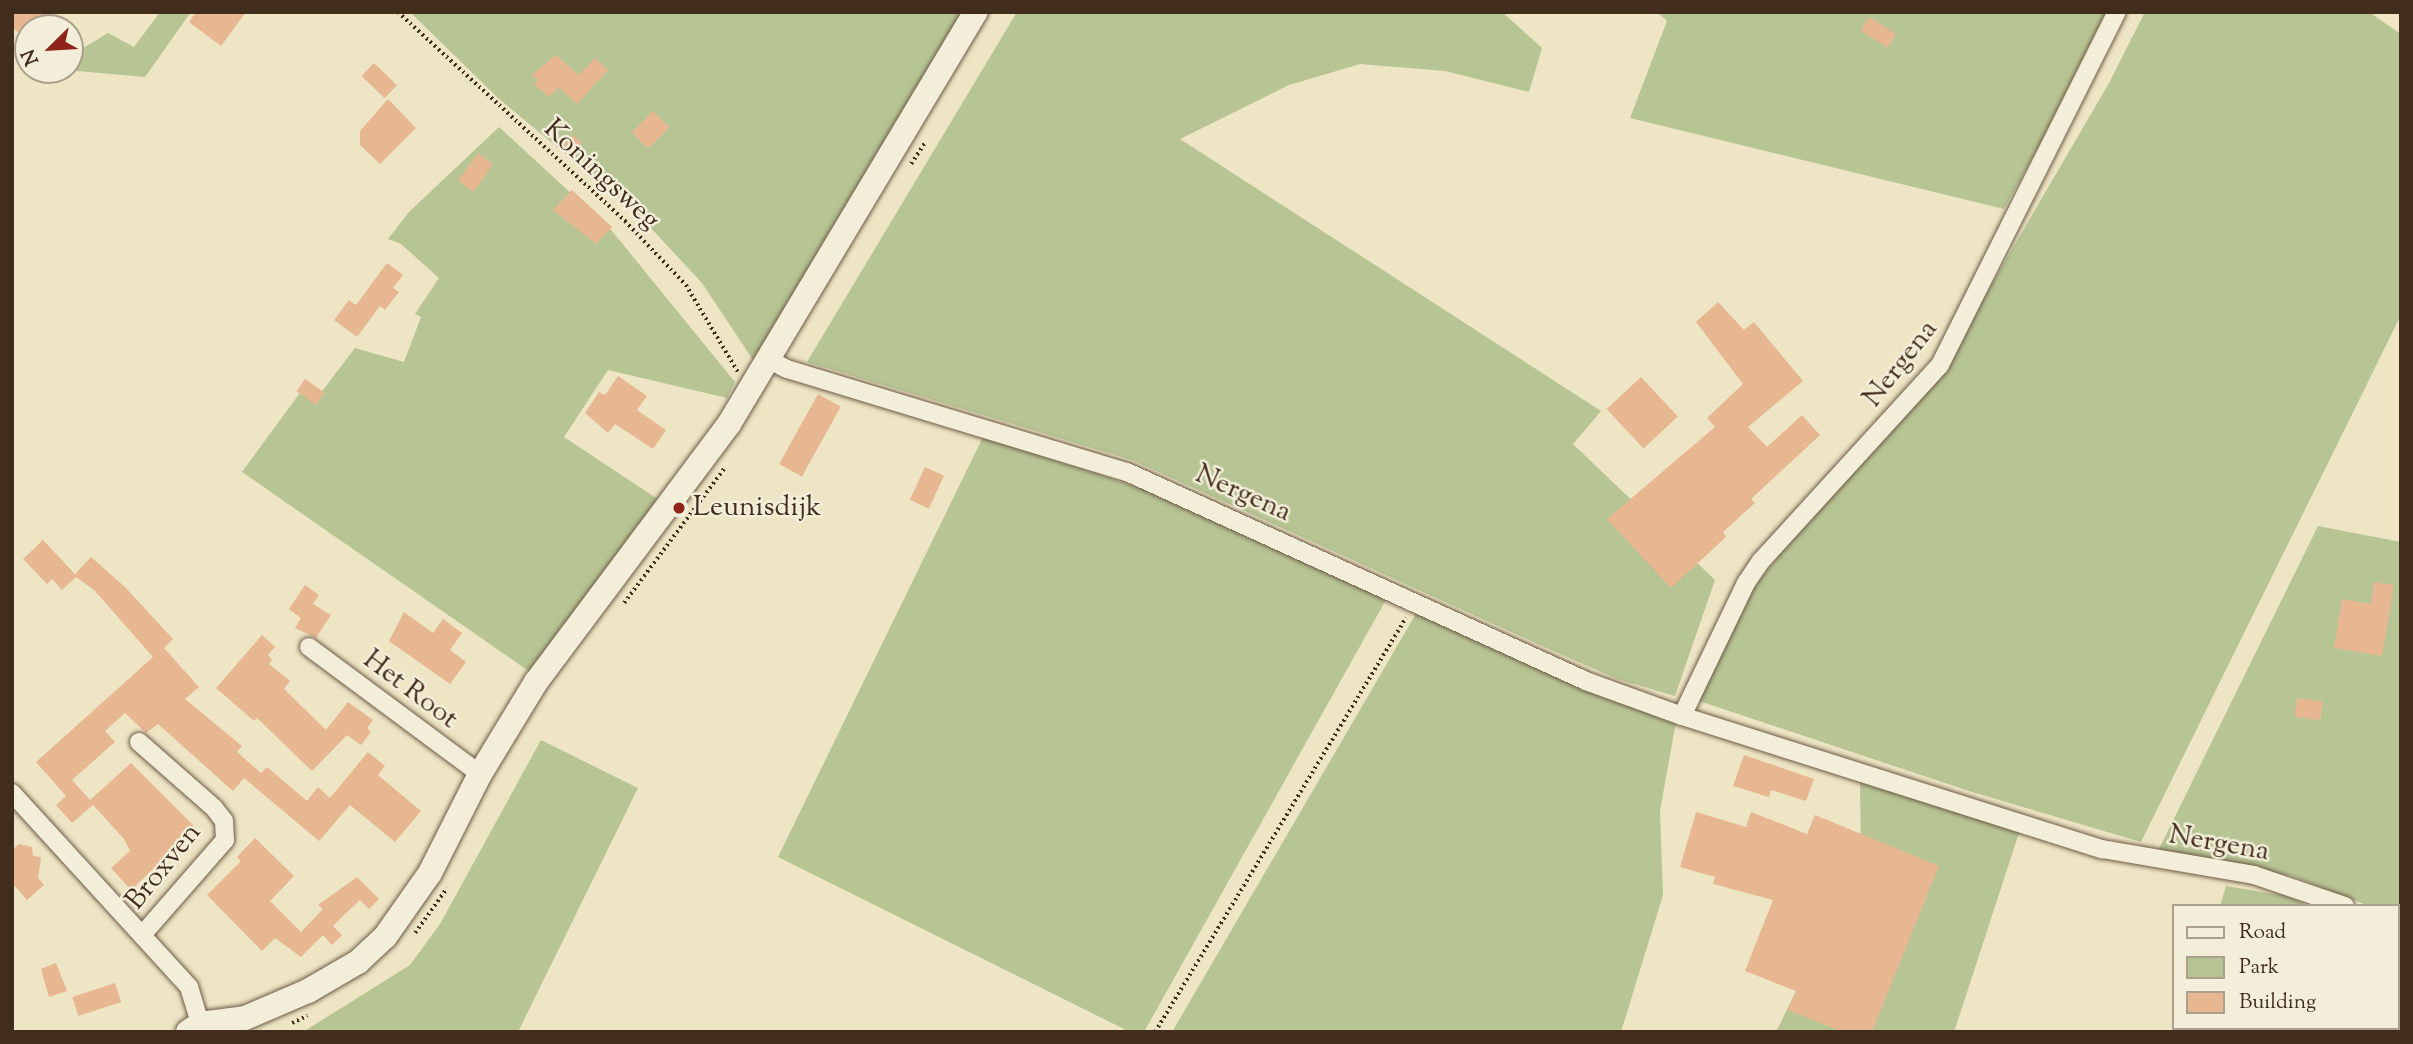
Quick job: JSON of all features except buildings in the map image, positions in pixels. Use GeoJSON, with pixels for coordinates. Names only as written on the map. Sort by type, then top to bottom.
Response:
{"type":"FeatureCollection","features":[{"type":"Feature","properties":{"kind":"street"},"geometry":{"type":"LineString","coordinates":[[194,1028],[230,1027],[340,974],[385,937],[430,873],[480,774],[536,682],[692,478],[751,387],[976,12]]}},
{"type":"Feature","properties":{"kind":"street","name":"Nergena"},"geometry":{"type":"LineString","coordinates":[[1682,716],[1746,583],[1761,561],[1940,365],[2116,12]]}},
{"type":"Feature","properties":{"kind":"street","name":"Nergena"},"geometry":{"type":"LineString","coordinates":[[768,359],[787,369],[1126,472],[1586,681],[1682,716],[2102,849],[2254,875],[2339,904]]}},
{"type":"Feature","properties":{"kind":"street","name":"Het Root"},"geometry":{"type":"LineString","coordinates":[[309,647],[480,774]]}},
{"type":"Feature","properties":{"kind":"street","name":"Broxven"},"geometry":{"type":"LineString","coordinates":[[139,742],[214,808],[224,821],[225,839],[142,935]]}},
{"type":"Feature","properties":{"kind":"street","name":"Broxven"},"geometry":{"type":"LineString","coordinates":[[12,793],[189,987],[194,1028]]}},
{"type":"Feature","properties":{"kind":"path","name":"Koningsweg"},"geometry":{"type":"LineString","coordinates":[[398,12],[625,221],[686,285],[733,366],[751,387]]}},
{"type":"Feature","properties":{"kind":"path"},"geometry":{"type":"LineString","coordinates":[[622,605],[728,462]]}},
{"type":"Feature","properties":{"kind":"path"},"geometry":{"type":"LineString","coordinates":[[1156,1032],[1416,602]]}},
{"type":"Feature","properties":{"kind":"path"},"geometry":{"type":"LineString","coordinates":[[410,938],[453,878]]}},
{"type":"Feature","properties":{"kind":"path"},"geometry":{"type":"LineString","coordinates":[[282,1026],[311,1014]]}},
{"type":"Feature","properties":{"kind":"green space"},"geometry":{"type":"Polygon","coordinates":[[[160,12],[191,12],[145,77],[84,72],[84,48],[108,33],[134,47],[160,12]]]}},
{"type":"Feature","properties":{"kind":"green space"},"geometry":{"type":"Polygon","coordinates":[[[410,12],[966,12],[776,332],[753,360],[702,283],[636,212],[499,99],[410,12]]]}},
{"type":"Feature","properties":{"kind":"green space"},"geometry":{"type":"Polygon","coordinates":[[[1017,12],[1502,12],[1542,48],[1529,92],[1445,71],[1360,64],[1289,85],[1180,139],[1601,411],[1573,444],[1715,580],[1675,696],[1617,679],[1132,460],[807,362],[1017,12]]]}},
{"type":"Feature","properties":{"kind":"green space"},"geometry":{"type":"Polygon","coordinates":[[[1657,12],[2113,12],[2004,209],[1630,118],[1667,21],[1657,12]]]}},
{"type":"Feature","properties":{"kind":"green space"},"geometry":{"type":"Polygon","coordinates":[[[2145,12],[2369,12],[2401,34],[2401,315],[2141,842],[1972,792],[1699,701],[1751,591],[1979,306],[2109,83],[2145,12]]]}},
{"type":"Feature","properties":{"kind":"green space"},"geometry":{"type":"Polygon","coordinates":[[[499,127],[612,231],[735,382],[727,398],[608,370],[564,437],[659,500],[530,672],[242,472],[305,386],[320,394],[355,348],[404,362],[421,317],[415,314],[439,278],[401,244],[388,239],[409,212],[499,127]]]}},
{"type":"Feature","properties":{"kind":"green space"},"geometry":{"type":"Polygon","coordinates":[[[983,437],[1162,495],[1387,598],[1144,1032],[1130,1032],[778,857],[983,437]]]}},
{"type":"Feature","properties":{"kind":"green space"},"geometry":{"type":"Polygon","coordinates":[[[2318,526],[2401,542],[2401,921],[2399,904],[2364,904],[2293,876],[2165,855],[2159,849],[2318,526]]]}},
{"type":"Feature","properties":{"kind":"green space"},"geometry":{"type":"Polygon","coordinates":[[[1417,612],[1582,688],[1676,722],[1660,811],[1663,895],[1621,1032],[1172,1032],[1417,612]]]}},
{"type":"Feature","properties":{"kind":"green space"},"geometry":{"type":"Polygon","coordinates":[[[541,740],[638,788],[518,1032],[303,1032],[410,965],[440,924],[541,740]]]}},
{"type":"Feature","properties":{"kind":"green space"},"geometry":{"type":"Polygon","coordinates":[[[1860,780],[2019,833],[1954,1032],[1776,1032],[1861,858],[1860,780]]]}},
{"type":"Feature","properties":{"kind":"green space"},"geometry":{"type":"Polygon","coordinates":[[[2226,886],[2286,896],[2304,904],[2221,904],[2226,886]]]}},
{"type":"Feature","properties":{"kind":"green space"},"geometry":{"type":"Polygon","coordinates":[[[2399,988],[2401,1032],[2176,1032],[2399,1030],[2399,988]]]}},
{"type":"Feature","properties":{"kind":"place","name":"Leunisdijk"},"geometry":{"type":"Point","coordinates":[679,508]}}]}
